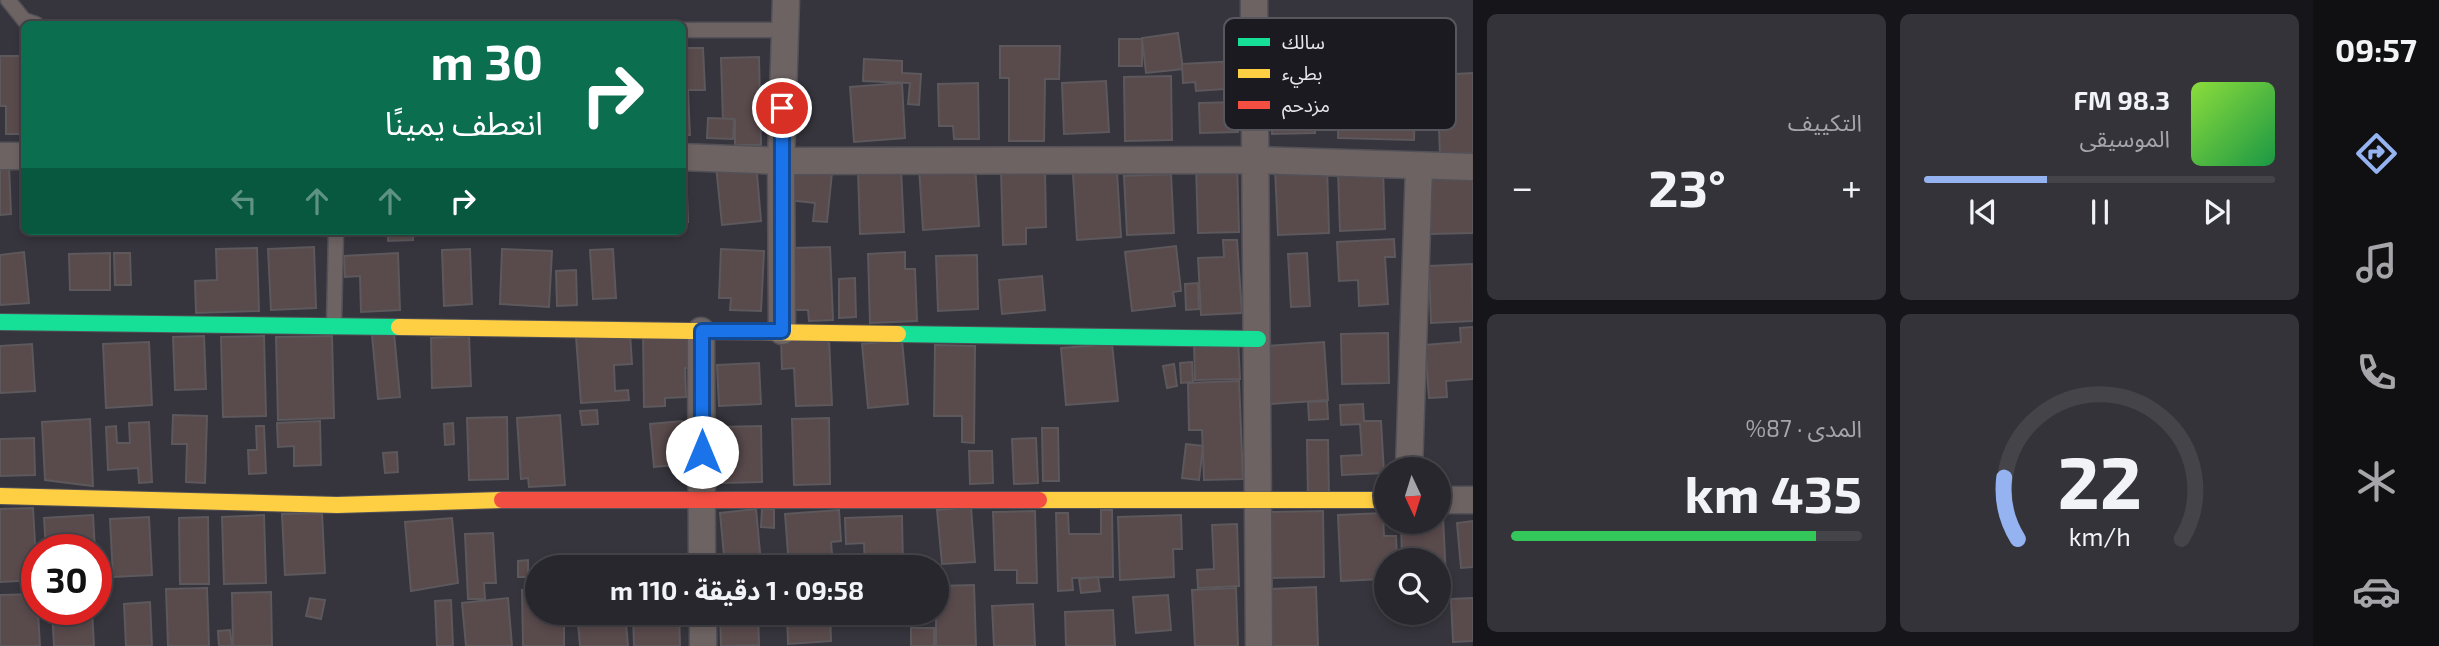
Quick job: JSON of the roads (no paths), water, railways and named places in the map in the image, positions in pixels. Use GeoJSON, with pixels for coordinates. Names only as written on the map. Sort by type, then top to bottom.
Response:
{"type":"FeatureCollection","features":[{"type":"Feature","properties":{"kind":"street"},"geometry":{"type":"LineString","coordinates":[[782,331],[781,161],[786,0]]}},
{"type":"Feature","properties":{"kind":"street"},"geometry":{"type":"LineString","coordinates":[[1254,0],[1254,18]]}},
{"type":"Feature","properties":{"kind":"street"},"geometry":{"type":"LineString","coordinates":[[1256,130],[1259,646]]}},
{"type":"Feature","properties":{"kind":"street"},"geometry":{"type":"LineString","coordinates":[[0,156],[21,156]]}},
{"type":"Feature","properties":{"kind":"street"},"geometry":{"type":"LineString","coordinates":[[686,157],[781,161],[1256,160],[1473,167]]}},
{"type":"Feature","properties":{"kind":"street"},"geometry":{"type":"LineString","coordinates":[[1409,457],[1419,166]]}},
{"type":"Feature","properties":{"kind":"street"},"geometry":{"type":"LineString","coordinates":[[0,322],[1258,339]]}},
{"type":"Feature","properties":{"kind":"street"},"geometry":{"type":"LineString","coordinates":[[702,331],[702,555]]}},
{"type":"Feature","properties":{"kind":"street"},"geometry":{"type":"LineString","coordinates":[[0,496],[337,505],[505,500],[1374,500]]}},
{"type":"Feature","properties":{"kind":"street"},"geometry":{"type":"LineString","coordinates":[[1451,500],[1473,500]]}},
{"type":"Feature","properties":{"kind":"street"},"geometry":{"type":"LineString","coordinates":[[703,625],[703,646]]}},
{"type":"Feature","properties":{"kind":"lane"},"geometry":{"type":"LineString","coordinates":[[8,0],[27,21]]}},
{"type":"Feature","properties":{"kind":"lane"},"geometry":{"type":"LineString","coordinates":[[686,30],[785,30]]}},
{"type":"Feature","properties":{"kind":"lane"},"geometry":{"type":"LineString","coordinates":[[334,327],[336,235]]}}]}
